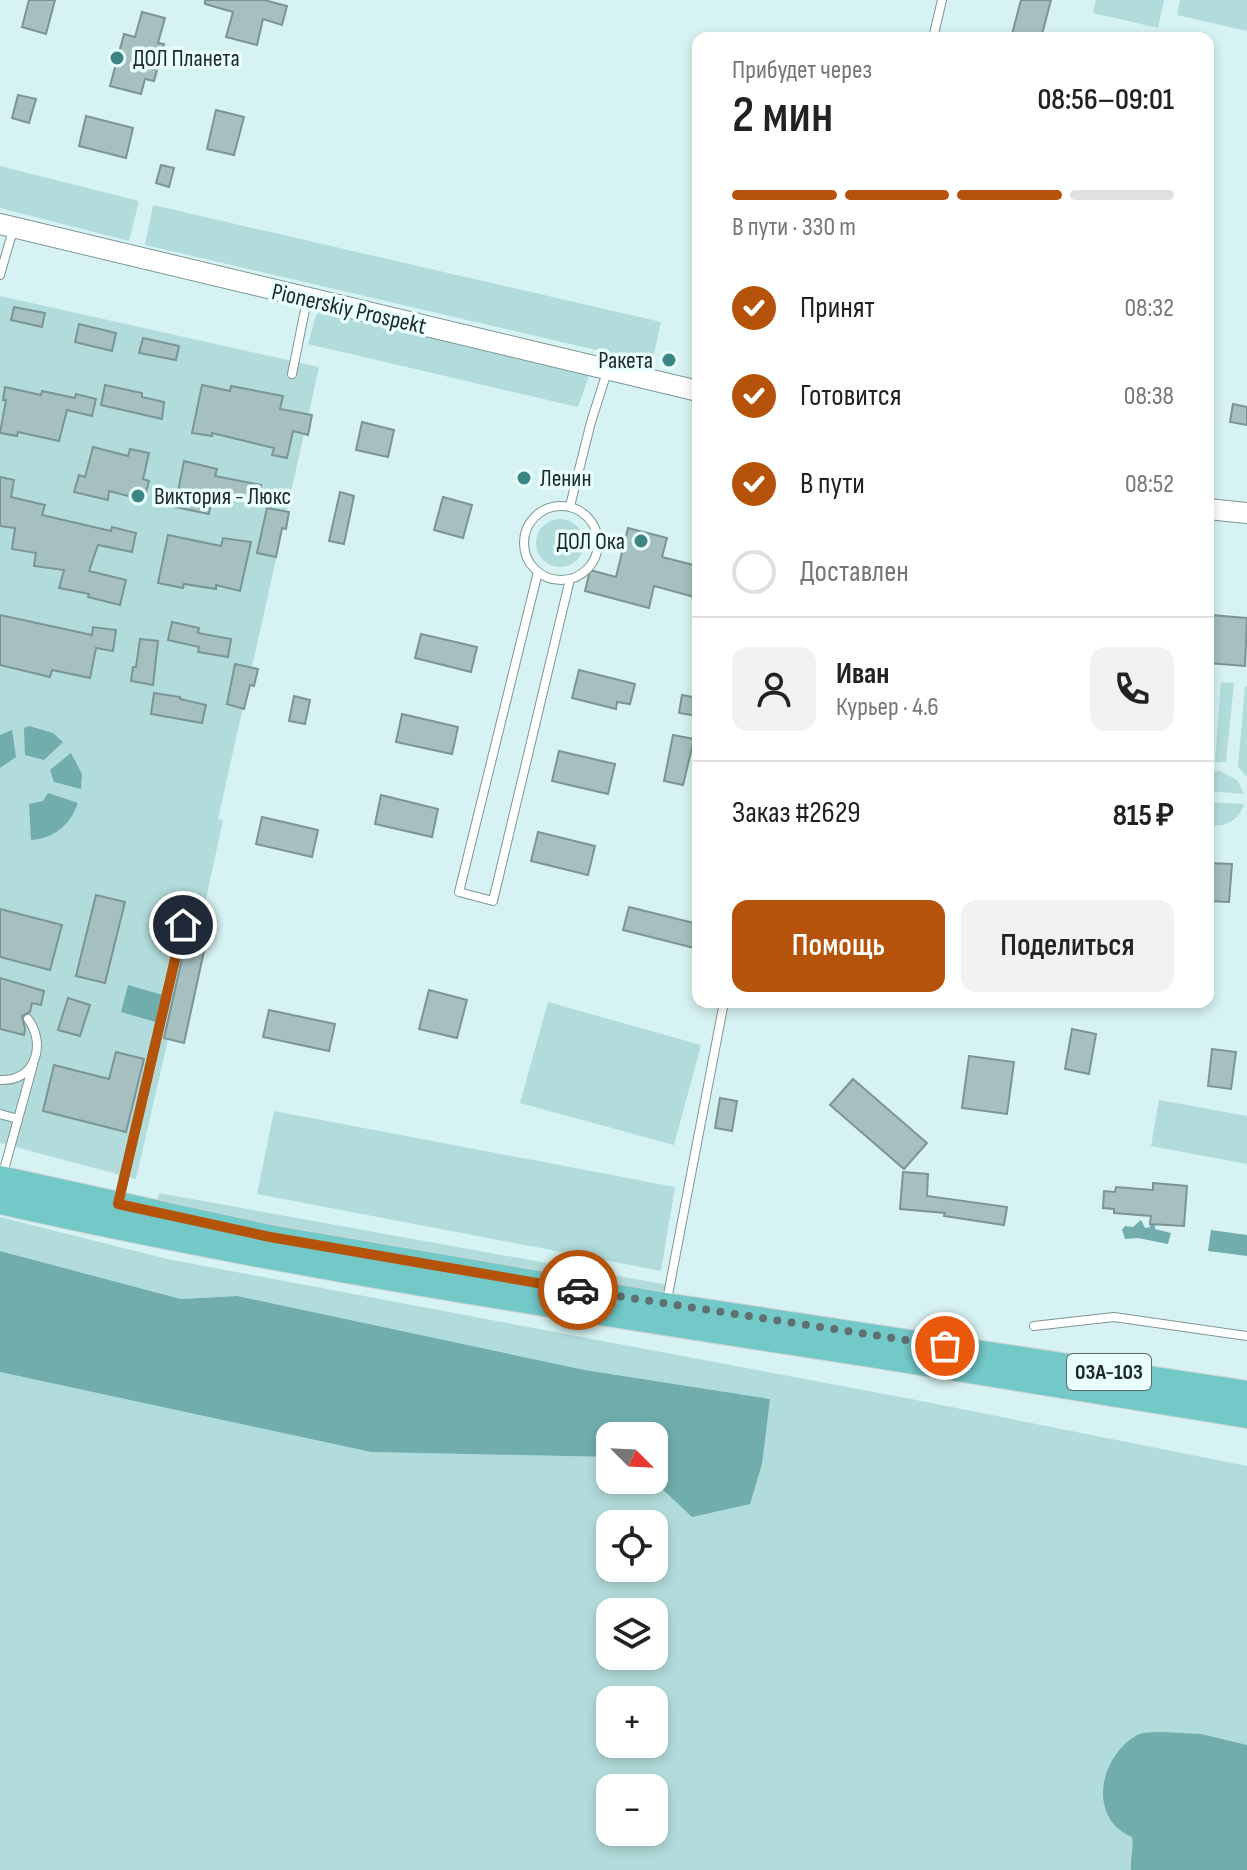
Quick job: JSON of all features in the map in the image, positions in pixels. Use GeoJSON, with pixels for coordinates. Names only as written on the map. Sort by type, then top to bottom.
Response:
{"type":"FeatureCollection","features":[{"type":"Feature","properties":{"kind":"main road","name":"03А-103"},"geometry":{"type":"LineString","coordinates":[[0,1186],[118,1204],[270,1237],[666,1305],[1247,1393]]}},
{"type":"Feature","properties":{"kind":"main road","name":"03А-103"},"geometry":{"type":"LineString","coordinates":[[0,1186],[116,1228],[339,1270],[663,1325],[1247,1416]]}},
{"type":"Feature","properties":{"kind":"street","name":"Pionerskiy Prospekt"},"geometry":{"type":"LineString","coordinates":[[7,226],[692,390]]}},
{"type":"Feature","properties":{"kind":"street"},"geometry":{"type":"LineString","coordinates":[[1214,510],[1247,513]]}},
{"type":"Feature","properties":{"kind":"lane"},"geometry":{"type":"LineString","coordinates":[[934,32],[942,0]]}},
{"type":"Feature","properties":{"kind":"lane"},"geometry":{"type":"LineString","coordinates":[[0,275],[7,226]]}},
{"type":"Feature","properties":{"kind":"lane"},"geometry":{"type":"LineString","coordinates":[[292,374],[307,299]]}},
{"type":"Feature","properties":{"kind":"lane"},"geometry":{"type":"LineString","coordinates":[[570,506],[593,414],[608,369]]}},
{"type":"Feature","properties":{"kind":"lane"},"geometry":{"type":"LineString","coordinates":[[554,506],[570,506],[590,518],[599,540],[592,565],[570,579],[553,579],[538,572],[531,566],[524,547],[527,527],[538,514],[554,506]]}},
{"type":"Feature","properties":{"kind":"lane"},"geometry":{"type":"LineString","coordinates":[[538,572],[459,892],[493,901],[570,579]]}},
{"type":"Feature","properties":{"kind":"lane"},"geometry":{"type":"LineString","coordinates":[[118,1204],[183,925]]}},
{"type":"Feature","properties":{"kind":"lane"},"geometry":{"type":"LineString","coordinates":[[666,1305],[723,1008]]}},
{"type":"Feature","properties":{"kind":"lane"},"geometry":{"type":"LineString","coordinates":[[0,1186],[38,1046],[37,1036],[28,1019]]}},
{"type":"Feature","properties":{"kind":"lane"},"geometry":{"type":"LineString","coordinates":[[0,1080],[18,1078],[33,1065]]}},
{"type":"Feature","properties":{"kind":"lane"},"geometry":{"type":"LineString","coordinates":[[0,1114],[18,1119]]}},
{"type":"Feature","properties":{"kind":"lane"},"geometry":{"type":"LineString","coordinates":[[1034,1326],[1114,1317],[1247,1336]]}},
{"type":"Feature","properties":{"kind":"shaded area"},"geometry":{"type":"Polygon","coordinates":[[[1096,0],[1164,0],[1158,28],[1093,13],[1096,0]]]}},
{"type":"Feature","properties":{"kind":"shaded area"},"geometry":{"type":"Polygon","coordinates":[[[1180,0],[1247,0],[1247,31],[1177,15],[1180,0]]]}},
{"type":"Feature","properties":{"kind":"shaded area"},"geometry":{"type":"Polygon","coordinates":[[[0,166],[139,201],[129,241],[0,208],[0,166]]]}},
{"type":"Feature","properties":{"kind":"shaded area"},"geometry":{"type":"Polygon","coordinates":[[[153,205],[661,322],[652,363],[145,245],[153,205]]]}},
{"type":"Feature","properties":{"kind":"shaded area"},"geometry":{"type":"Polygon","coordinates":[[[0,296],[319,367],[218,819],[223,820],[203,913],[197,913],[136,1179],[0,1143],[0,296]]]}},
{"type":"Feature","properties":{"kind":"shaded area"},"geometry":{"type":"Polygon","coordinates":[[[321,310],[590,373],[578,407],[308,344],[316,315],[321,310]]]}},
{"type":"Feature","properties":{"kind":"shaded area"},"geometry":{"type":"Polygon","coordinates":[[[560,519],[577,526],[584,543],[577,560],[560,567],[543,560],[536,543],[543,526],[560,519]]]}},
{"type":"Feature","properties":{"kind":"shaded area"},"geometry":{"type":"Polygon","coordinates":[[[1221,682],[1234,683],[1226,762],[1215,762],[1221,682]]]}},
{"type":"Feature","properties":{"kind":"shaded area"},"geometry":{"type":"Polygon","coordinates":[[[1247,686],[1247,777],[1238,767],[1247,686]]]}},
{"type":"Feature","properties":{"kind":"shaded area"},"geometry":{"type":"Polygon","coordinates":[[[29,726],[53,733],[63,742],[44,760],[25,755],[24,728],[29,726]]]}},
{"type":"Feature","properties":{"kind":"shaded area"},"geometry":{"type":"Polygon","coordinates":[[[12,730],[16,757],[0,768],[0,735],[12,730]]]}},
{"type":"Feature","properties":{"kind":"shaded area"},"geometry":{"type":"Polygon","coordinates":[[[71,753],[82,774],[81,789],[54,782],[50,770],[71,753]]]}},
{"type":"Feature","properties":{"kind":"shaded area"},"geometry":{"type":"Polygon","coordinates":[[[1220,771],[1237,780],[1244,794],[1214,792],[1214,772],[1220,771]]]}},
{"type":"Feature","properties":{"kind":"shaded area"},"geometry":{"type":"Polygon","coordinates":[[[48,793],[78,803],[71,818],[60,829],[31,840],[29,804],[43,801],[48,793]]]}},
{"type":"Feature","properties":{"kind":"shaded area"},"geometry":{"type":"Polygon","coordinates":[[[1214,802],[1244,804],[1235,819],[1214,825],[1214,802]]]}},
{"type":"Feature","properties":{"kind":"shaded area"},"geometry":{"type":"Polygon","coordinates":[[[128,985],[163,995],[156,1022],[121,1012],[128,985]]]}},
{"type":"Feature","properties":{"kind":"shaded area"},"geometry":{"type":"Polygon","coordinates":[[[548,1002],[701,1045],[674,1145],[520,1103],[548,1002]]]}},
{"type":"Feature","properties":{"kind":"shaded area"},"geometry":{"type":"Polygon","coordinates":[[[1159,1100],[1247,1116],[1247,1164],[1151,1146],[1159,1100]]]}},
{"type":"Feature","properties":{"kind":"shaded area"},"geometry":{"type":"Polygon","coordinates":[[[274,1111],[675,1187],[661,1271],[257,1194],[274,1111]]]}},
{"type":"Feature","properties":{"kind":"shaded area"},"geometry":{"type":"Polygon","coordinates":[[[159,1193],[668,1285],[665,1296],[156,1205],[159,1193]]]}},
{"type":"Feature","properties":{"kind":"shaded area"},"geometry":{"type":"Polygon","coordinates":[[[0,1217],[167,1259],[906,1398],[1247,1466],[1247,1870],[0,1870],[0,1372],[371,1452],[596,1457],[596,1494],[668,1494],[668,1477],[770,1399],[585,1370],[237,1296],[181,1299],[0,1251],[0,1217]]]}},
{"type":"Feature","properties":{"kind":"shaded area"},"geometry":{"type":"Polygon","coordinates":[[[1141,1220],[1145,1228],[1155,1224],[1155,1229],[1171,1233],[1168,1244],[1138,1238],[1125,1239],[1122,1230],[1125,1226],[1133,1227],[1141,1220]]]}},
{"type":"Feature","properties":{"kind":"shaded area"},"geometry":{"type":"Polygon","coordinates":[[[1211,1230],[1247,1235],[1247,1256],[1208,1251],[1211,1230]]]}},
{"type":"Feature","properties":{"kind":"shaded area"},"geometry":{"type":"Polygon","coordinates":[[[0,1251],[181,1299],[237,1296],[585,1370],[770,1399],[762,1464],[750,1504],[692,1517],[668,1494],[668,1422],[596,1422],[596,1457],[371,1452],[0,1372],[0,1251]]]}},
{"type":"Feature","properties":{"kind":"shaded area"},"geometry":{"type":"Polygon","coordinates":[[[1162,1732],[1201,1734],[1247,1745],[1247,1870],[1131,1870],[1132,1837],[1118,1828],[1108,1816],[1103,1787],[1114,1758],[1124,1745],[1137,1735],[1162,1732]]]}},
{"type":"Feature","properties":{"kind":"building"},"geometry":{"type":"Polygon","coordinates":[[[29,0],[55,0],[46,34],[22,27],[29,0]]]}},
{"type":"Feature","properties":{"kind":"building"},"geometry":{"type":"Polygon","coordinates":[[[205,0],[264,0],[287,6],[282,25],[263,19],[257,45],[226,37],[233,12],[205,4],[205,0]]]}},
{"type":"Feature","properties":{"kind":"building"},"geometry":{"type":"Polygon","coordinates":[[[1021,0],[1051,0],[1043,32],[1013,32],[1021,0]]]}},
{"type":"Feature","properties":{"kind":"building"},"geometry":{"type":"Polygon","coordinates":[[[142,12],[165,18],[158,43],[164,44],[154,81],[145,79],[141,94],[110,86],[124,34],[135,37],[142,12]]]}},
{"type":"Feature","properties":{"kind":"building"},"geometry":{"type":"Polygon","coordinates":[[[18,95],[36,99],[29,123],[12,118],[18,95]]]}},
{"type":"Feature","properties":{"kind":"building"},"geometry":{"type":"Polygon","coordinates":[[[216,110],[244,117],[234,155],[207,149],[216,110]]]}},
{"type":"Feature","properties":{"kind":"building"},"geometry":{"type":"Polygon","coordinates":[[[86,116],[133,128],[126,158],[79,146],[86,116]]]}},
{"type":"Feature","properties":{"kind":"building"},"geometry":{"type":"Polygon","coordinates":[[[161,165],[174,168],[169,187],[156,183],[161,165]]]}},
{"type":"Feature","properties":{"kind":"building"},"geometry":{"type":"Polygon","coordinates":[[[14,307],[45,313],[42,327],[11,320],[14,307]]]}},
{"type":"Feature","properties":{"kind":"building"},"geometry":{"type":"Polygon","coordinates":[[[79,324],[116,333],[112,351],[75,342],[79,324]]]}},
{"type":"Feature","properties":{"kind":"building"},"geometry":{"type":"Polygon","coordinates":[[[143,338],[179,346],[176,360],[139,353],[143,338]]]}},
{"type":"Feature","properties":{"kind":"building"},"geometry":{"type":"Polygon","coordinates":[[[105,385],[142,393],[142,397],[164,402],[162,419],[101,405],[105,385]]]}},
{"type":"Feature","properties":{"kind":"building"},"geometry":{"type":"Polygon","coordinates":[[[202,385],[230,391],[231,386],[283,396],[280,409],[312,415],[308,435],[293,431],[287,458],[272,455],[274,448],[212,433],[212,436],[192,433],[202,385]]]}},
{"type":"Feature","properties":{"kind":"building"},"geometry":{"type":"Polygon","coordinates":[[[5,387],[41,395],[42,391],[96,399],[92,416],[67,410],[59,441],[18,432],[17,436],[0,433],[5,387]]]}},
{"type":"Feature","properties":{"kind":"building"},"geometry":{"type":"Polygon","coordinates":[[[1233,404],[1247,407],[1247,425],[1230,422],[1233,404]]]}},
{"type":"Feature","properties":{"kind":"building"},"geometry":{"type":"Polygon","coordinates":[[[362,422],[394,430],[388,457],[356,450],[362,422]]]}},
{"type":"Feature","properties":{"kind":"building"},"geometry":{"type":"Polygon","coordinates":[[[93,447],[128,456],[130,449],[149,453],[143,479],[149,481],[144,500],[109,491],[108,500],[74,492],[79,475],[85,477],[93,447]]]}},
{"type":"Feature","properties":{"kind":"building"},"geometry":{"type":"Polygon","coordinates":[[[184,461],[217,469],[215,476],[261,485],[258,502],[213,493],[209,514],[175,507],[184,461]]]}},
{"type":"Feature","properties":{"kind":"building"},"geometry":{"type":"Polygon","coordinates":[[[0,477],[14,480],[11,497],[45,505],[42,515],[111,531],[112,527],[136,533],[132,552],[98,545],[89,571],[126,580],[120,605],[59,588],[64,570],[34,566],[36,553],[12,549],[15,528],[0,526],[0,477]]]}},
{"type":"Feature","properties":{"kind":"building"},"geometry":{"type":"Polygon","coordinates":[[[340,492],[354,496],[344,544],[329,541],[340,492]]]}},
{"type":"Feature","properties":{"kind":"building"},"geometry":{"type":"Polygon","coordinates":[[[443,497],[472,505],[463,538],[434,530],[443,497]]]}},
{"type":"Feature","properties":{"kind":"building"},"geometry":{"type":"Polygon","coordinates":[[[267,508],[289,512],[276,557],[257,553],[267,508]]]}},
{"type":"Feature","properties":{"kind":"building"},"geometry":{"type":"Polygon","coordinates":[[[628,528],[667,538],[662,557],[692,564],[692,596],[654,586],[649,608],[585,591],[590,570],[616,577],[628,528]]]}},
{"type":"Feature","properties":{"kind":"building"},"geometry":{"type":"Polygon","coordinates":[[[168,535],[221,546],[223,538],[251,542],[240,591],[216,585],[216,589],[184,584],[183,588],[158,583],[168,535]]]}},
{"type":"Feature","properties":{"kind":"building"},"geometry":{"type":"Polygon","coordinates":[[[0,615],[92,635],[93,627],[116,630],[113,651],[96,648],[90,678],[52,670],[50,677],[0,665],[0,615]]]}},
{"type":"Feature","properties":{"kind":"building"},"geometry":{"type":"Polygon","coordinates":[[[1214,615],[1247,618],[1245,666],[1214,663],[1214,615]]]}},
{"type":"Feature","properties":{"kind":"building"},"geometry":{"type":"Polygon","coordinates":[[[172,622],[199,628],[198,633],[231,639],[228,657],[198,652],[199,647],[168,640],[172,622]]]}},
{"type":"Feature","properties":{"kind":"building"},"geometry":{"type":"Polygon","coordinates":[[[421,634],[477,647],[471,672],[415,658],[421,634]]]}},
{"type":"Feature","properties":{"kind":"building"},"geometry":{"type":"Polygon","coordinates":[[[140,639],[158,641],[153,685],[131,681],[140,639]]]}},
{"type":"Feature","properties":{"kind":"building"},"geometry":{"type":"Polygon","coordinates":[[[235,664],[258,669],[244,709],[227,704],[235,664]]]}},
{"type":"Feature","properties":{"kind":"building"},"geometry":{"type":"Polygon","coordinates":[[[579,670],[635,684],[630,704],[617,702],[616,709],[572,698],[579,670]]]}},
{"type":"Feature","properties":{"kind":"building"},"geometry":{"type":"Polygon","coordinates":[[[154,693],[206,705],[202,723],[151,714],[154,693]]]}},
{"type":"Feature","properties":{"kind":"building"},"geometry":{"type":"Polygon","coordinates":[[[682,695],[692,697],[692,715],[679,713],[682,695]]]}},
{"type":"Feature","properties":{"kind":"building"},"geometry":{"type":"Polygon","coordinates":[[[294,696],[310,700],[305,724],[289,721],[294,696]]]}},
{"type":"Feature","properties":{"kind":"building"},"geometry":{"type":"Polygon","coordinates":[[[402,714],[458,727],[452,754],[396,742],[402,714]]]}},
{"type":"Feature","properties":{"kind":"building"},"geometry":{"type":"Polygon","coordinates":[[[673,735],[692,739],[683,785],[664,781],[673,735]]]}},
{"type":"Feature","properties":{"kind":"building"},"geometry":{"type":"Polygon","coordinates":[[[559,751],[615,764],[608,794],[552,781],[559,751]]]}},
{"type":"Feature","properties":{"kind":"building"},"geometry":{"type":"Polygon","coordinates":[[[381,795],[438,809],[432,837],[375,824],[381,795]]]}},
{"type":"Feature","properties":{"kind":"building"},"geometry":{"type":"Polygon","coordinates":[[[262,817],[318,830],[312,857],[256,844],[262,817]]]}},
{"type":"Feature","properties":{"kind":"building"},"geometry":{"type":"Polygon","coordinates":[[[538,832],[595,846],[588,875],[531,861],[538,832]]]}},
{"type":"Feature","properties":{"kind":"building"},"geometry":{"type":"Polygon","coordinates":[[[1214,863],[1232,864],[1229,902],[1214,901],[1214,863]]]}},
{"type":"Feature","properties":{"kind":"building"},"geometry":{"type":"Polygon","coordinates":[[[96,895],[125,902],[105,983],[76,976],[96,895]]]}},
{"type":"Feature","properties":{"kind":"building"},"geometry":{"type":"Polygon","coordinates":[[[629,907],[692,923],[692,947],[623,930],[629,907]]]}},
{"type":"Feature","properties":{"kind":"building"},"geometry":{"type":"Polygon","coordinates":[[[0,909],[62,925],[50,970],[0,957],[0,909]]]}},
{"type":"Feature","properties":{"kind":"building"},"geometry":{"type":"Polygon","coordinates":[[[190,924],[209,928],[184,1043],[164,1038],[190,924]]]}},
{"type":"Feature","properties":{"kind":"building"},"geometry":{"type":"Polygon","coordinates":[[[0,978],[44,991],[41,1005],[32,1003],[30,1012],[22,1016],[24,1035],[0,1029],[0,978]]]}},
{"type":"Feature","properties":{"kind":"building"},"geometry":{"type":"Polygon","coordinates":[[[429,990],[467,1000],[457,1038],[419,1029],[429,990]]]}},
{"type":"Feature","properties":{"kind":"building"},"geometry":{"type":"Polygon","coordinates":[[[68,998],[90,1005],[80,1036],[58,1030],[68,998]]]}},
{"type":"Feature","properties":{"kind":"building"},"geometry":{"type":"Polygon","coordinates":[[[269,1010],[335,1024],[329,1051],[263,1037],[269,1010]]]}},
{"type":"Feature","properties":{"kind":"building"},"geometry":{"type":"Polygon","coordinates":[[[1072,1029],[1096,1034],[1089,1074],[1065,1069],[1072,1029]]]}},
{"type":"Feature","properties":{"kind":"building"},"geometry":{"type":"Polygon","coordinates":[[[1212,1049],[1236,1052],[1231,1089],[1208,1086],[1212,1049]]]}},
{"type":"Feature","properties":{"kind":"building"},"geometry":{"type":"Polygon","coordinates":[[[116,1052],[144,1059],[126,1132],[43,1111],[54,1065],[109,1079],[116,1052]]]}},
{"type":"Feature","properties":{"kind":"building"},"geometry":{"type":"Polygon","coordinates":[[[969,1056],[1014,1062],[1007,1114],[962,1108],[969,1056]]]}},
{"type":"Feature","properties":{"kind":"building"},"geometry":{"type":"Polygon","coordinates":[[[853,1079],[927,1143],[904,1169],[830,1105],[853,1079]]]}},
{"type":"Feature","properties":{"kind":"building"},"geometry":{"type":"Polygon","coordinates":[[[720,1098],[737,1101],[732,1131],[715,1128],[720,1098]]]}},
{"type":"Feature","properties":{"kind":"building"},"geometry":{"type":"Polygon","coordinates":[[[903,1172],[928,1174],[927,1196],[1007,1207],[1004,1225],[944,1216],[945,1213],[900,1209],[903,1172]]]}},
{"type":"Feature","properties":{"kind":"building"},"geometry":{"type":"Polygon","coordinates":[[[1153,1183],[1187,1186],[1184,1226],[1150,1224],[1151,1216],[1114,1213],[1114,1209],[1103,1208],[1104,1191],[1115,1192],[1116,1187],[1153,1190],[1153,1183]]]}},
{"type":"Feature","properties":{"kind":"way so far"},"geometry":{"type":"LineString","coordinates":[[578,1290],[945,1346]]}},
{"type":"Feature","properties":{"kind":"place","name":"ДОЛ Планета"},"geometry":{"type":"Point","coordinates":[117,58]}},
{"type":"Feature","properties":{"kind":"place","name":"Ракета"},"geometry":{"type":"Point","coordinates":[669,360]}},
{"type":"Feature","properties":{"kind":"place","name":"Ленин"},"geometry":{"type":"Point","coordinates":[524,478]}},
{"type":"Feature","properties":{"kind":"place","name":"Виктория - Люкс"},"geometry":{"type":"Point","coordinates":[138,496]}},
{"type":"Feature","properties":{"kind":"place","name":"ДОЛ Ока"},"geometry":{"type":"Point","coordinates":[641,541]}},
{"type":"Feature","properties":{"kind":"route"},"geometry":{"type":"LineString","coordinates":[[183,925],[118,1204],[270,1237],[578,1290]]}}]}
